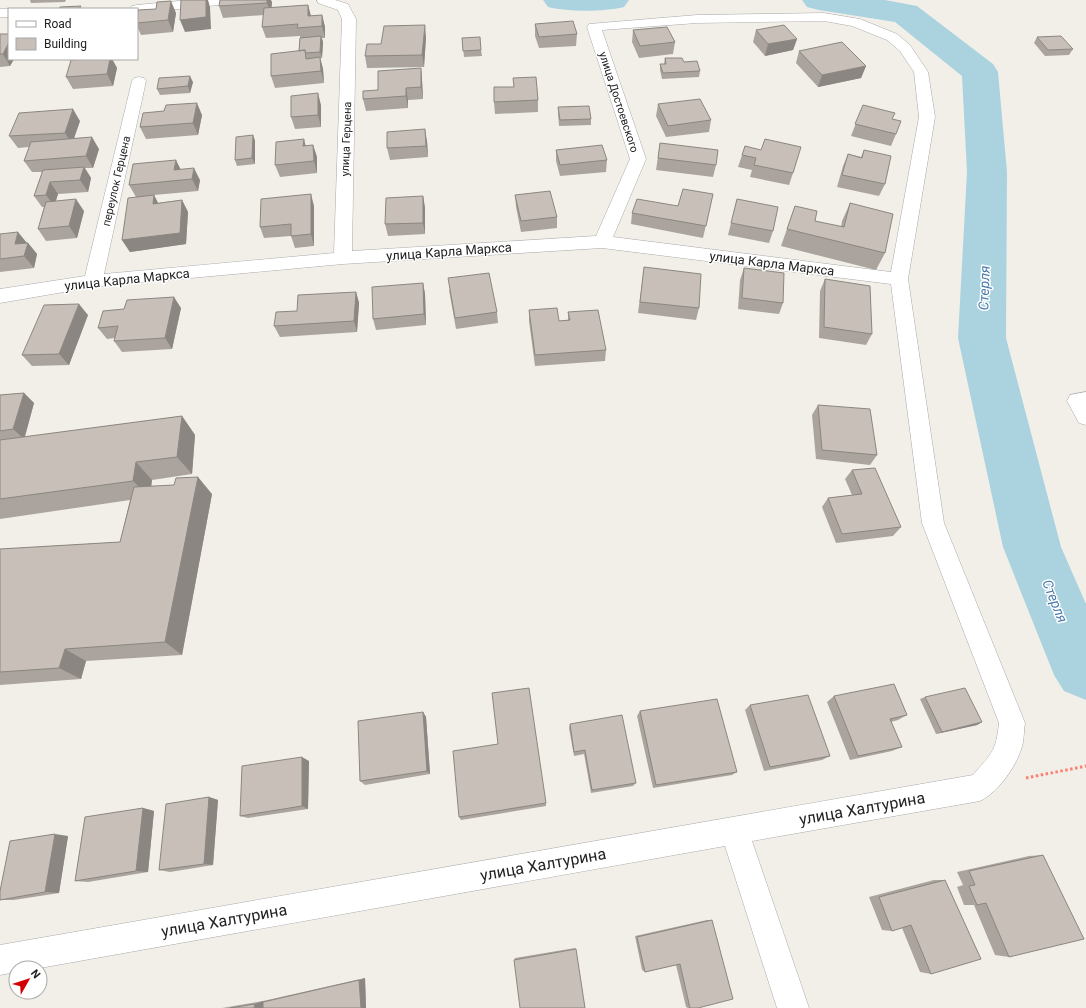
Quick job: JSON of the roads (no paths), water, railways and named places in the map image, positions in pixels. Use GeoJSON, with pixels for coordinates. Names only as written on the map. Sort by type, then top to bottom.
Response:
{"type":"FeatureCollection","features":[{"type":"Feature","properties":{"kind":"street"},"geometry":{"type":"LineString","coordinates":[[138,9],[229,0]]}},
{"type":"Feature","properties":{"kind":"street","name":"улица Герцена"},"geometry":{"type":"LineString","coordinates":[[322,0],[343,7],[349,20],[343,258]]}},
{"type":"Feature","properties":{"kind":"street","name":"улица Достоевского"},"geometry":{"type":"LineString","coordinates":[[602,242],[638,159],[594,27],[697,19],[824,17],[855,22],[892,37],[905,48],[922,72],[927,117],[899,279]]}},
{"type":"Feature","properties":{"kind":"street","name":"переулок Герцена"},"geometry":{"type":"LineString","coordinates":[[93,281],[139,81]]}},
{"type":"Feature","properties":{"kind":"street","name":"улица Карла Маркса"},"geometry":{"type":"LineString","coordinates":[[0,296],[93,281],[343,258],[602,242],[899,279]]}},
{"type":"Feature","properties":{"kind":"street","name":"улица Халтурина"},"geometry":{"type":"LineString","coordinates":[[0,960],[980,787],[1001,763],[1010,743],[1012,723],[933,523],[899,279]]}},
{"type":"Feature","properties":{"kind":"street"},"geometry":{"type":"LineString","coordinates":[[734,830],[793,1008]]}},
{"type":"Feature","properties":{"kind":"waterway","name":"Стерля"},"geometry":{"type":"LineString","coordinates":[[560,0],[612,0]]}},
{"type":"Feature","properties":{"kind":"waterway","name":"Стерля"},"geometry":{"type":"LineString","coordinates":[[819,0],[905,13],[980,72],[987,172],[982,338],[1032,547],[1076,653],[1086,669]]}}]}
